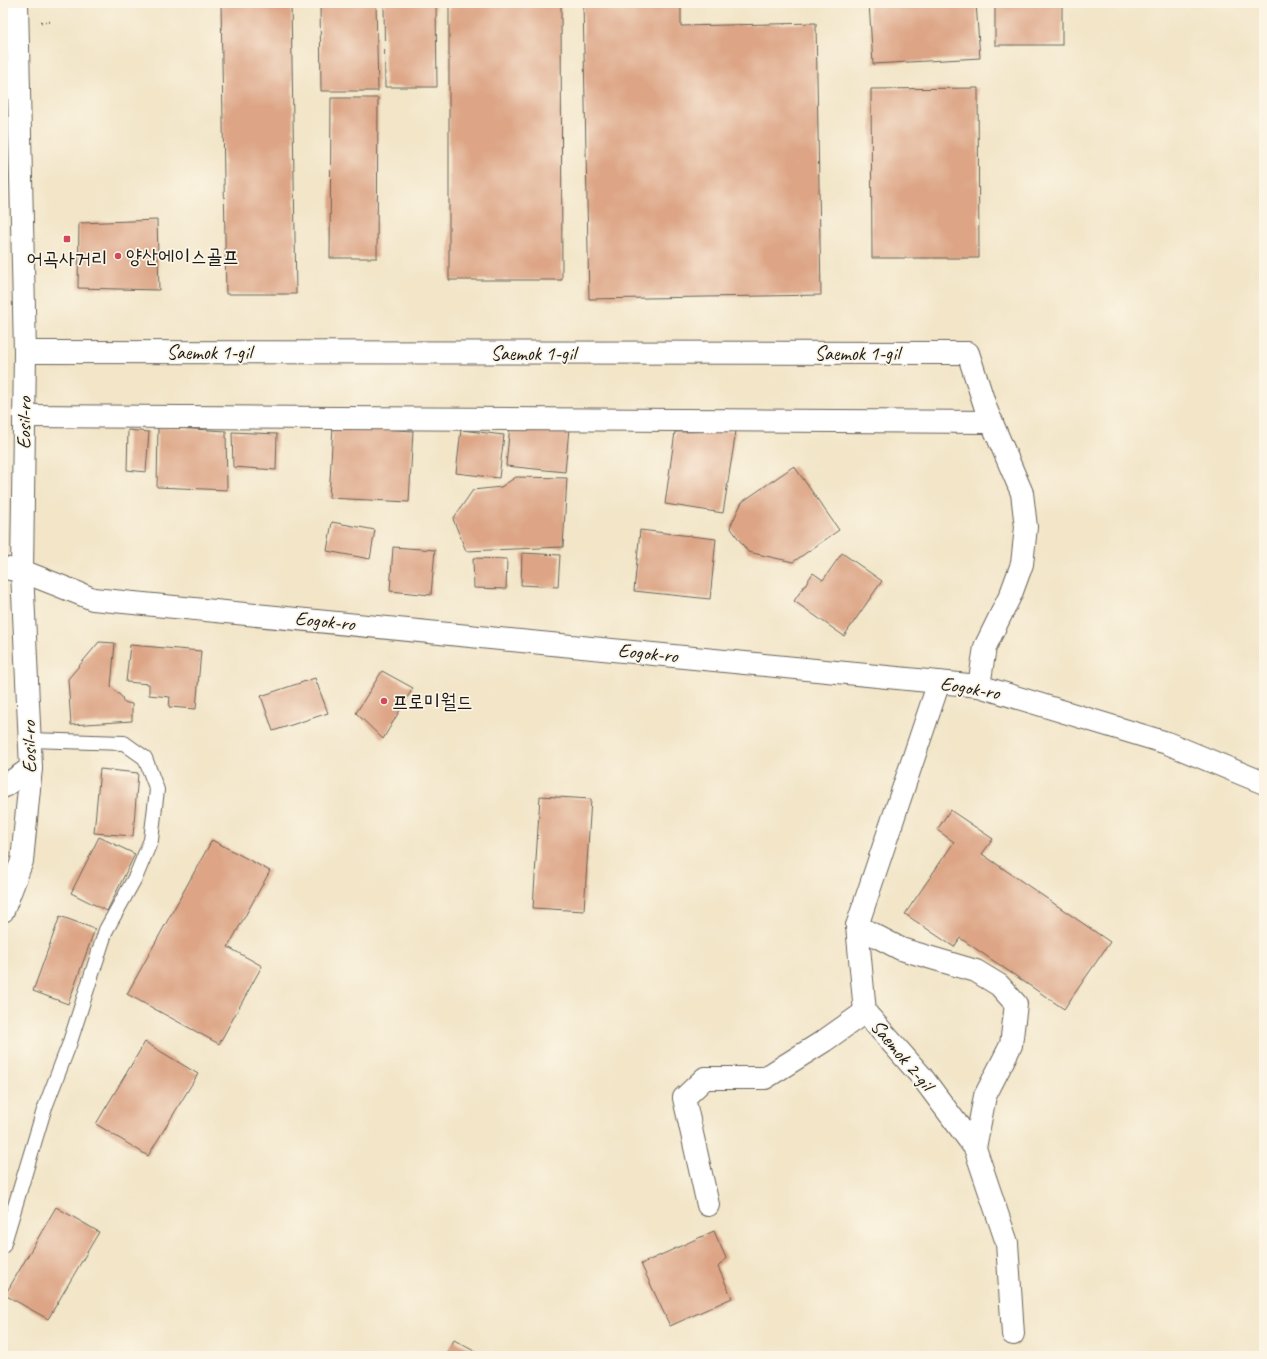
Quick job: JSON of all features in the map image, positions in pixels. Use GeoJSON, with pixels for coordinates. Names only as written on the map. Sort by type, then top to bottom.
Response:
{"type":"FeatureCollection","features":[{"type":"Feature","properties":{"kind":"street","name":"Eosil-ro"},"geometry":{"type":"LineString","coordinates":[[3,912],[22,861],[31,768],[30,740],[12,570],[24,416],[25,352],[17,3]]}},
{"type":"Feature","properties":{"kind":"street","name":"Saemok 1-gil"},"geometry":{"type":"LineString","coordinates":[[25,352],[968,354],[992,422],[1022,493],[1026,527],[1022,564],[1011,594],[985,647],[979,686]]}},
{"type":"Feature","properties":{"kind":"street"},"geometry":{"type":"LineString","coordinates":[[24,416],[992,422]]}},
{"type":"Feature","properties":{"kind":"street","name":"Eogok-ro"},"geometry":{"type":"LineString","coordinates":[[12,570],[93,599],[979,686],[1167,743],[1264,783]]}},
{"type":"Feature","properties":{"kind":"street","name":"Saemok 2-gil"},"geometry":{"type":"LineString","coordinates":[[939,682],[857,926],[865,1012],[922,1077],[975,1148],[1007,1243],[1013,1334]]}},
{"type":"Feature","properties":{"kind":"street"},"geometry":{"type":"LineString","coordinates":[[3,787],[31,768]]}},
{"type":"Feature","properties":{"kind":"street","name":"Saemok 2-gil"},"geometry":{"type":"LineString","coordinates":[[857,926],[901,949],[976,971],[999,985],[1016,1004],[1011,1045],[985,1096],[975,1148]]}},
{"type":"Feature","properties":{"kind":"street"},"geometry":{"type":"LineString","coordinates":[[708,1205],[684,1098],[705,1078],[765,1078],[824,1041],[865,1012]]}},
{"type":"Feature","properties":{"kind":"lane"},"geometry":{"type":"LineString","coordinates":[[3,1246],[44,1110],[69,1045],[106,930],[136,876],[151,840],[157,790],[144,758],[124,743],[30,740]]}},
{"type":"Feature","properties":{"kind":"building"},"geometry":{"type":"Polygon","coordinates":[[[221,3],[291,3],[296,294],[226,294],[221,3]]]}},
{"type":"Feature","properties":{"kind":"building"},"geometry":{"type":"Polygon","coordinates":[[[320,3],[376,3],[378,91],[321,91],[320,3]]]}},
{"type":"Feature","properties":{"kind":"building"},"geometry":{"type":"Polygon","coordinates":[[[384,3],[436,3],[437,87],[385,87],[384,3]]]}},
{"type":"Feature","properties":{"kind":"building"},"geometry":{"type":"Polygon","coordinates":[[[449,3],[561,3],[562,280],[449,280],[449,3]]]}},
{"type":"Feature","properties":{"kind":"building"},"geometry":{"type":"Polygon","coordinates":[[[583,3],[681,3],[681,26],[816,23],[821,295],[589,299],[583,3]]]}},
{"type":"Feature","properties":{"kind":"building"},"geometry":{"type":"Polygon","coordinates":[[[869,3],[976,3],[980,58],[873,64],[869,3]]]}},
{"type":"Feature","properties":{"kind":"building"},"geometry":{"type":"Polygon","coordinates":[[[995,3],[1062,3],[1062,45],[995,45],[995,3]]]}},
{"type":"Feature","properties":{"kind":"building"},"geometry":{"type":"Polygon","coordinates":[[[978,88],[979,258],[872,258],[871,89],[978,88]]]}},
{"type":"Feature","properties":{"kind":"building"},"geometry":{"type":"Polygon","coordinates":[[[331,98],[378,98],[377,258],[330,258],[331,98]]]}},
{"type":"Feature","properties":{"kind":"building","name":"양산에이스골프"},"geometry":{"type":"Polygon","coordinates":[[[157,220],[159,290],[78,288],[79,223],[157,220]]]}},
{"type":"Feature","properties":{"kind":"building"},"geometry":{"type":"Polygon","coordinates":[[[510,424],[569,429],[565,472],[506,466],[510,424]]]}},
{"type":"Feature","properties":{"kind":"building"},"geometry":{"type":"Polygon","coordinates":[[[333,426],[413,431],[409,502],[329,498],[333,426]]]}},
{"type":"Feature","properties":{"kind":"building"},"geometry":{"type":"Polygon","coordinates":[[[158,427],[226,431],[227,490],[157,487],[158,427]]]}},
{"type":"Feature","properties":{"kind":"building"},"geometry":{"type":"Polygon","coordinates":[[[128,430],[149,432],[146,472],[127,470],[128,430]]]}},
{"type":"Feature","properties":{"kind":"building"},"geometry":{"type":"Polygon","coordinates":[[[461,430],[504,435],[499,478],[456,473],[461,430]]]}},
{"type":"Feature","properties":{"kind":"building"},"geometry":{"type":"Polygon","coordinates":[[[736,431],[723,513],[665,504],[675,432],[736,431]]]}},
{"type":"Feature","properties":{"kind":"building"},"geometry":{"type":"Polygon","coordinates":[[[232,432],[277,434],[276,470],[233,467],[232,432]]]}},
{"type":"Feature","properties":{"kind":"building"},"geometry":{"type":"Polygon","coordinates":[[[794,466],[839,530],[793,562],[748,552],[730,527],[742,502],[794,466]]]}},
{"type":"Feature","properties":{"kind":"building"},"geometry":{"type":"Polygon","coordinates":[[[516,477],[567,478],[563,547],[466,551],[453,519],[473,490],[501,487],[516,477]]]}},
{"type":"Feature","properties":{"kind":"building"},"geometry":{"type":"Polygon","coordinates":[[[332,522],[375,530],[370,559],[327,551],[332,522]]]}},
{"type":"Feature","properties":{"kind":"building"},"geometry":{"type":"Polygon","coordinates":[[[640,530],[716,539],[710,599],[634,591],[640,530]]]}},
{"type":"Feature","properties":{"kind":"building"},"geometry":{"type":"Polygon","coordinates":[[[393,547],[435,550],[431,595],[390,591],[393,547]]]}},
{"type":"Feature","properties":{"kind":"building"},"geometry":{"type":"Polygon","coordinates":[[[522,553],[560,555],[558,587],[521,585],[522,553]]]}},
{"type":"Feature","properties":{"kind":"building"},"geometry":{"type":"Polygon","coordinates":[[[842,553],[882,581],[844,636],[794,601],[813,573],[823,580],[842,553]]]}},
{"type":"Feature","properties":{"kind":"building"},"geometry":{"type":"Polygon","coordinates":[[[473,558],[507,559],[506,589],[474,588],[473,558]]]}},
{"type":"Feature","properties":{"kind":"building"},"geometry":{"type":"Polygon","coordinates":[[[99,642],[115,643],[111,687],[122,697],[123,702],[132,704],[132,721],[71,725],[68,679],[99,642]]]}},
{"type":"Feature","properties":{"kind":"building"},"geometry":{"type":"Polygon","coordinates":[[[130,645],[201,651],[196,709],[169,707],[170,697],[149,695],[149,684],[126,682],[130,645]]]}},
{"type":"Feature","properties":{"kind":"building","name":"프로미월드"},"geometry":{"type":"Polygon","coordinates":[[[382,671],[413,688],[383,739],[356,713],[382,671]]]}},
{"type":"Feature","properties":{"kind":"building"},"geometry":{"type":"Polygon","coordinates":[[[315,678],[328,713],[273,731],[261,696],[315,678]]]}},
{"type":"Feature","properties":{"kind":"building"},"geometry":{"type":"Polygon","coordinates":[[[100,769],[138,773],[133,836],[94,833],[100,769]]]}},
{"type":"Feature","properties":{"kind":"building"},"geometry":{"type":"Polygon","coordinates":[[[540,796],[591,799],[584,911],[533,908],[540,796]]]}},
{"type":"Feature","properties":{"kind":"building"},"geometry":{"type":"Polygon","coordinates":[[[950,810],[993,839],[982,854],[1110,942],[1064,1009],[960,938],[954,947],[905,914],[954,842],[937,830],[950,810]]]}},
{"type":"Feature","properties":{"kind":"building"},"geometry":{"type":"Polygon","coordinates":[[[99,837],[135,854],[107,911],[71,893],[99,837]]]}},
{"type":"Feature","properties":{"kind":"building"},"geometry":{"type":"Polygon","coordinates":[[[212,840],[270,871],[228,947],[262,966],[219,1044],[127,994],[212,840]]]}},
{"type":"Feature","properties":{"kind":"building"},"geometry":{"type":"Polygon","coordinates":[[[60,916],[95,929],[68,1004],[33,991],[60,916]]]}},
{"type":"Feature","properties":{"kind":"building"},"geometry":{"type":"Polygon","coordinates":[[[145,1042],[198,1074],[148,1156],[96,1124],[145,1042]]]}},
{"type":"Feature","properties":{"kind":"building"},"geometry":{"type":"Polygon","coordinates":[[[56,1207],[99,1232],[48,1319],[5,1295],[56,1207]]]}},
{"type":"Feature","properties":{"kind":"building"},"geometry":{"type":"Polygon","coordinates":[[[714,1231],[726,1258],[718,1267],[732,1298],[670,1326],[641,1264],[714,1231]]]}},
{"type":"Feature","properties":{"kind":"building"},"geometry":{"type":"Polygon","coordinates":[[[454,1340],[483,1356],[445,1356],[454,1340]]]}},
{"type":"Feature","properties":{"kind":"place","name":"어곡사거리"},"geometry":{"type":"Point","coordinates":[67,239]}},
{"type":"Feature","properties":{"kind":"place","name":"양산에이스골프"},"geometry":{"type":"Point","coordinates":[118,256]}},
{"type":"Feature","properties":{"kind":"place","name":"프로미월드"},"geometry":{"type":"Point","coordinates":[384,701]}}]}
